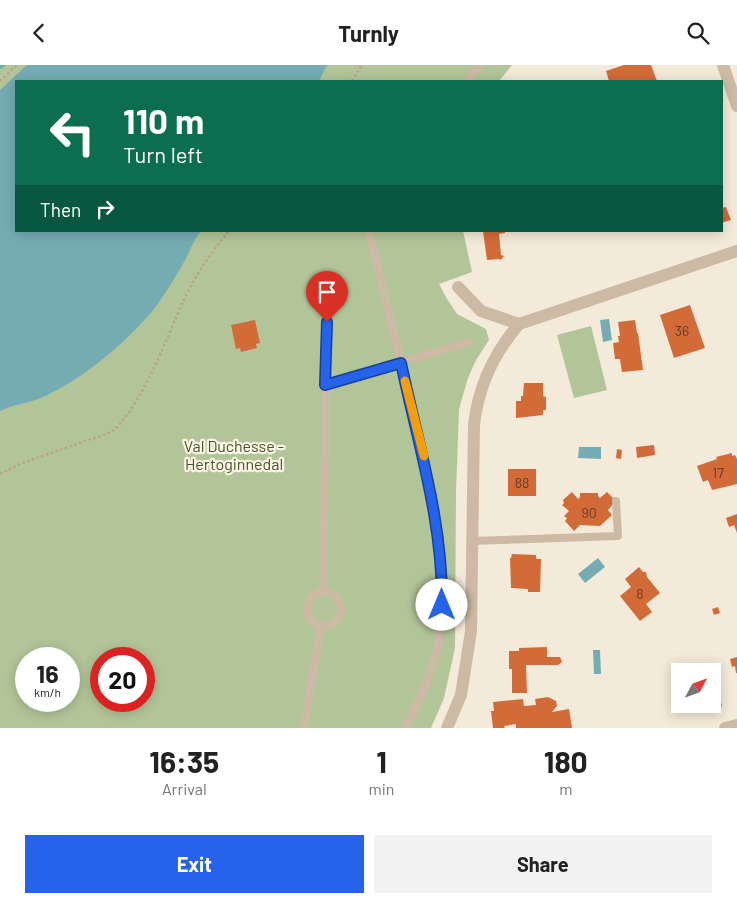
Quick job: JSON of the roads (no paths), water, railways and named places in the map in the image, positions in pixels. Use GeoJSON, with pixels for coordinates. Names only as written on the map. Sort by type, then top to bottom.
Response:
{"type":"FeatureCollection","features":[{"type":"Feature","properties":{"kind":"street"},"geometry":{"type":"LineString","coordinates":[[723,65],[737,106]]}},
{"type":"Feature","properties":{"kind":"street"},"geometry":{"type":"LineString","coordinates":[[447,728],[461,695],[471,631],[471,541],[476,408],[481,389],[494,359],[507,338],[519,324],[737,251]]}},
{"type":"Feature","properties":{"kind":"street"},"geometry":{"type":"LineString","coordinates":[[458,287],[481,311],[519,324]]}},
{"type":"Feature","properties":{"kind":"street"},"geometry":{"type":"LineString","coordinates":[[725,728],[737,725]]}},
{"type":"Feature","properties":{"kind":"lane"},"geometry":{"type":"LineString","coordinates":[[468,80],[480,65]]}},
{"type":"Feature","properties":{"kind":"lane"},"geometry":{"type":"LineString","coordinates":[[369,232],[425,462],[437,531],[442,576],[442,619],[437,653],[406,728]]}},
{"type":"Feature","properties":{"kind":"lane"},"geometry":{"type":"LineString","coordinates":[[323,593],[327,322]]}},
{"type":"Feature","properties":{"kind":"lane"},"geometry":{"type":"LineString","coordinates":[[325,385],[469,343]]}},
{"type":"Feature","properties":{"kind":"lane"},"geometry":{"type":"LineString","coordinates":[[471,541],[618,536],[616,501]]}},
{"type":"Feature","properties":{"kind":"lane"},"geometry":{"type":"LineString","coordinates":[[323,593],[336,598],[341,608],[340,614],[334,623],[329,625],[321,625],[309,618],[307,607],[312,598],[316,594],[323,593]]}},
{"type":"Feature","properties":{"kind":"lane"},"geometry":{"type":"LineString","coordinates":[[304,728],[321,625]]}},
{"type":"Feature","properties":{"kind":"water"},"geometry":{"type":"Polygon","coordinates":[[[27,65],[327,65],[320,80],[15,80],[15,232],[200,232],[158,304],[143,322],[117,347],[88,370],[58,389],[38,399],[0,411],[0,90],[27,65]]]}},
{"type":"Feature","properties":{"kind":"water"},"geometry":{"type":"Polygon","coordinates":[[[609,319],[612,340],[603,342],[600,320],[609,319]]]}},
{"type":"Feature","properties":{"kind":"water"},"geometry":{"type":"Polygon","coordinates":[[[579,447],[601,447],[601,459],[578,458],[579,447]]]}},
{"type":"Feature","properties":{"kind":"water"},"geometry":{"type":"Polygon","coordinates":[[[598,558],[605,567],[585,583],[578,574],[598,558]]]}},
{"type":"Feature","properties":{"kind":"water"},"geometry":{"type":"Polygon","coordinates":[[[593,650],[600,650],[601,674],[594,674],[593,650]]]}},
{"type":"Feature","properties":{"kind":"park label","name":"Val Duchesse - Hertoginnedal"},"geometry":{"type":"Point","coordinates":[234,455]}}]}
